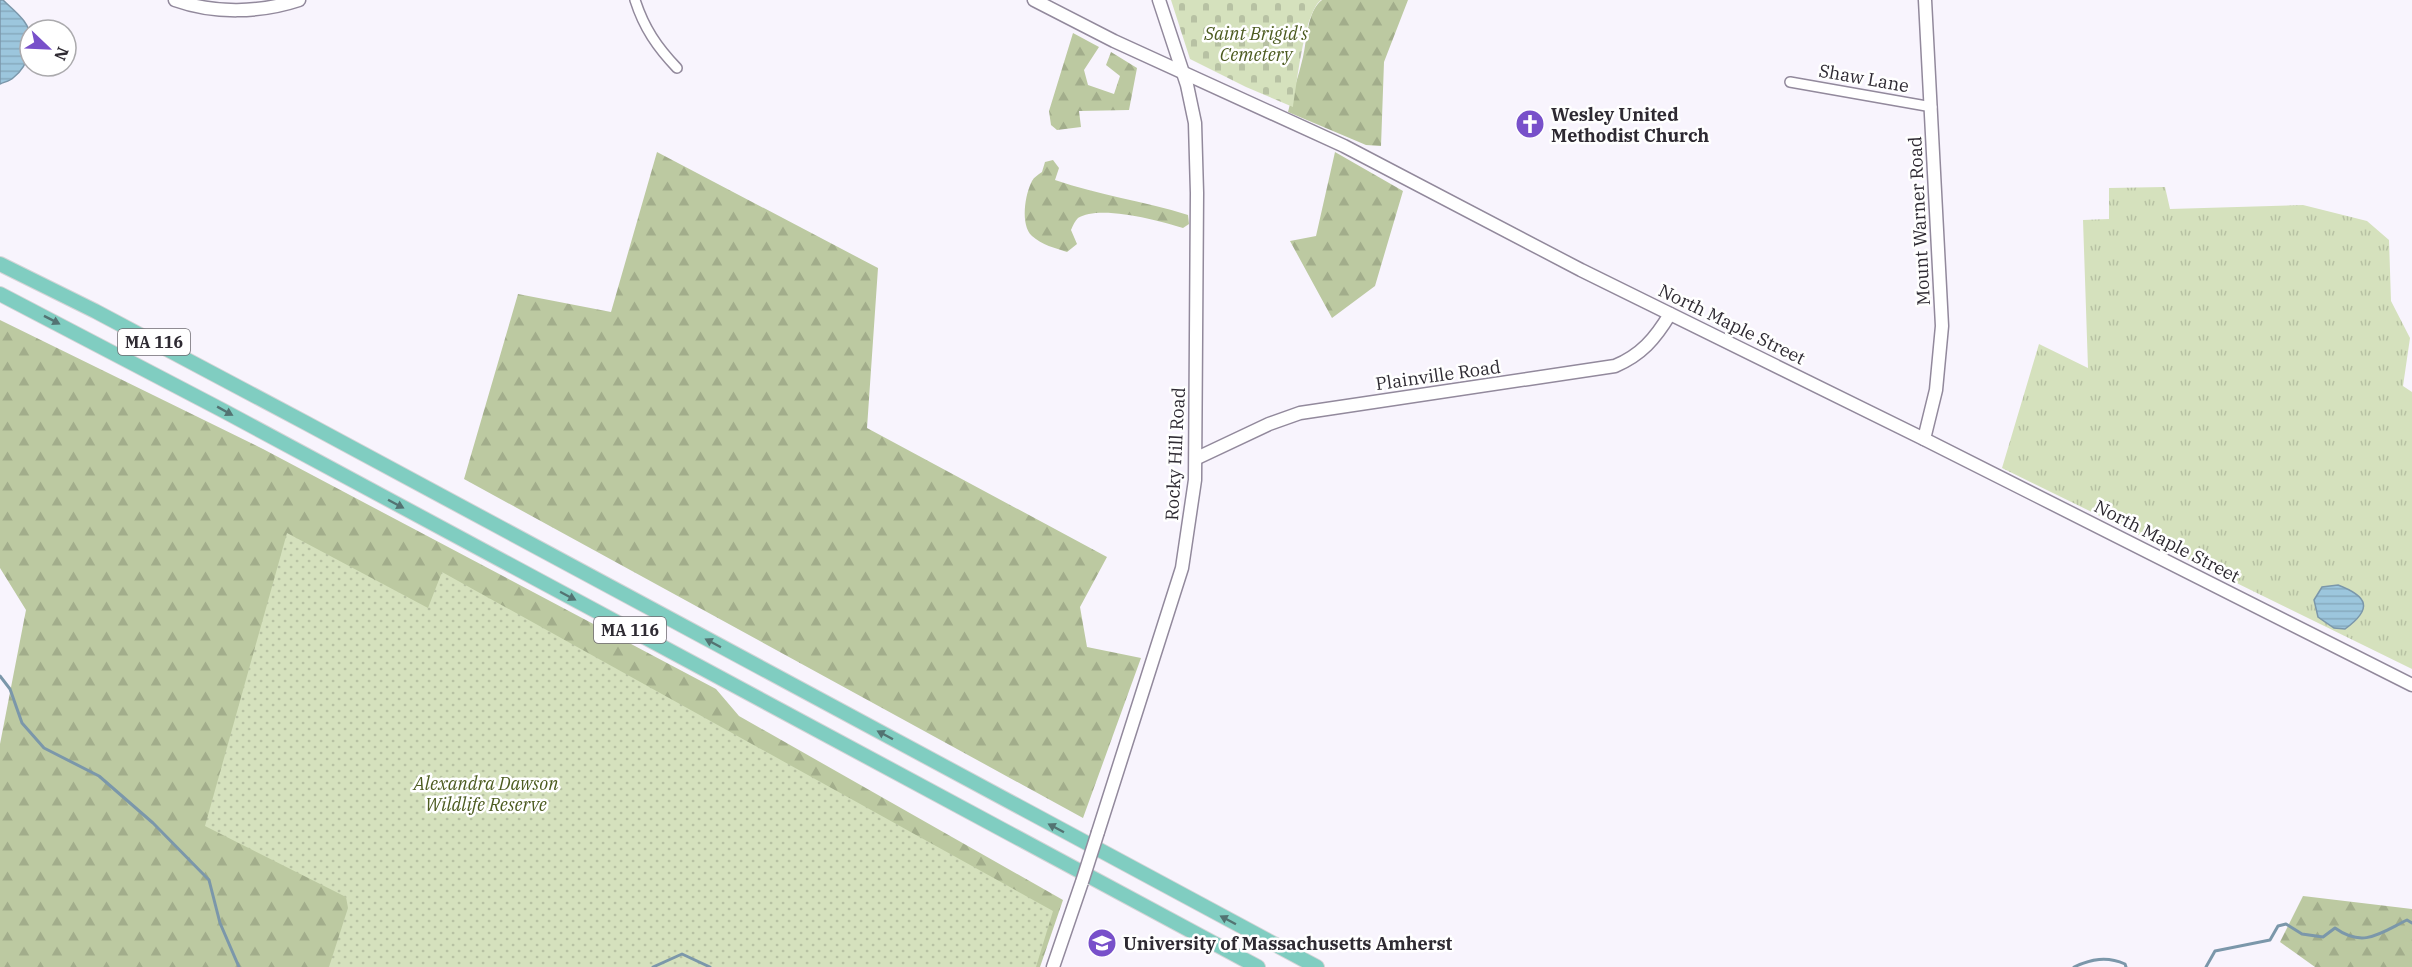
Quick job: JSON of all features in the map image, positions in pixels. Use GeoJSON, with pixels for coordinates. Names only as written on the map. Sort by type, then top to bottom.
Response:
{"type":"FeatureCollection","features":[{"type":"Feature","properties":{"kind":"main road"},"geometry":{"type":"LineString","coordinates":[[175,0],[204,7],[244,10],[299,0]]}},
{"type":"Feature","properties":{"kind":"main road","name":"North Maple Street"},"geometry":{"type":"LineString","coordinates":[[1034,0],[1183,73],[1339,143],[1538,248],[2412,685]]}},
{"type":"Feature","properties":{"kind":"main road","name":"Rocky Hill Road"},"geometry":{"type":"LineString","coordinates":[[1053,967],[1182,568],[1191,518],[1197,458],[1195,123],[1183,73],[1160,0]]}},
{"type":"Feature","properties":{"kind":"main road","name":"Mount Warner Road"},"geometry":{"type":"LineString","coordinates":[[1924,439],[1936,390],[1942,337],[1925,0]]}},
{"type":"Feature","properties":{"kind":"main road","name":"MA 116"},"geometry":{"type":"LineString","coordinates":[[0,264],[95,311],[306,423],[1317,967]]}},
{"type":"Feature","properties":{"kind":"main road","name":"MA 116"},"geometry":{"type":"LineString","coordinates":[[0,294],[212,405],[1258,967]]}},
{"type":"Feature","properties":{"kind":"main road","name":"Plainville Road"},"geometry":{"type":"LineString","coordinates":[[1197,458],[1269,424],[1300,413],[1614,366],[1629,360],[1650,344],[1670,314]]}},
{"type":"Feature","properties":{"kind":"street"},"geometry":{"type":"LineString","coordinates":[[635,0],[648,33],[677,68]]}},
{"type":"Feature","properties":{"kind":"street","name":"Shaw Lane"},"geometry":{"type":"LineString","coordinates":[[1790,82],[1932,107]]}},
{"type":"Feature","properties":{"kind":"green space","name":"Saint Brigid's Cemetery"},"geometry":{"type":"Polygon","coordinates":[[[1171,0],[1321,0],[1315,7],[1306,34],[1293,107],[1190,59],[1171,0]]]}},
{"type":"Feature","properties":{"kind":"green space"},"geometry":{"type":"Polygon","coordinates":[[[1322,0],[1408,0],[1384,62],[1381,146],[1366,145],[1288,112],[1310,19],[1322,0]]]}},
{"type":"Feature","properties":{"kind":"green space"},"geometry":{"type":"Polygon","coordinates":[[[1073,33],[1099,47],[1084,70],[1088,85],[1114,94],[1120,76],[1106,65],[1111,52],[1137,68],[1129,110],[1079,111],[1081,127],[1057,130],[1051,125],[1049,111],[1073,33]]]}},
{"type":"Feature","properties":{"kind":"green space"},"geometry":{"type":"Polygon","coordinates":[[[657,152],[878,268],[867,428],[1107,557],[1080,607],[1087,647],[1141,658],[1083,818],[464,479],[518,294],[611,312],[657,152]]]}},
{"type":"Feature","properties":{"kind":"green space"},"geometry":{"type":"Polygon","coordinates":[[[1335,152],[1403,191],[1375,286],[1332,318],[1290,241],[1316,236],[1335,152]]]}},
{"type":"Feature","properties":{"kind":"green space"},"geometry":{"type":"Polygon","coordinates":[[[1053,160],[1059,168],[1055,180],[1188,215],[1189,224],[1183,228],[1130,215],[1088,214],[1078,218],[1074,223],[1071,230],[1077,244],[1067,252],[1044,244],[1028,231],[1025,209],[1032,181],[1042,172],[1045,162],[1053,160]]]}},
{"type":"Feature","properties":{"kind":"green space"},"geometry":{"type":"Polygon","coordinates":[[[2165,187],[2170,209],[2303,205],[2367,221],[2389,240],[2391,301],[2410,338],[2403,386],[2412,392],[2412,669],[2002,468],[2039,344],[2088,368],[2083,220],[2109,219],[2109,188],[2165,187]]]}},
{"type":"Feature","properties":{"kind":"green space"},"geometry":{"type":"Polygon","coordinates":[[[0,320],[263,449],[716,689],[739,716],[1063,900],[1040,967],[0,967],[0,744],[26,610],[0,568],[0,320]]]}},
{"type":"Feature","properties":{"kind":"green space","name":"Alexandra Dawson Wildlife Reserve"},"geometry":{"type":"Polygon","coordinates":[[[287,533],[428,608],[442,572],[1053,911],[1036,967],[329,967],[348,908],[346,897],[205,826],[287,533]]]}},
{"type":"Feature","properties":{"kind":"green space"},"geometry":{"type":"Polygon","coordinates":[[[2303,896],[2412,909],[2412,967],[2315,967],[2280,942],[2303,896]]]}},
{"type":"Feature","properties":{"kind":"water"},"geometry":{"type":"Polygon","coordinates":[[[0,0],[3,0],[21,18],[18,18],[18,74],[0,84],[0,0]]]}},
{"type":"Feature","properties":{"kind":"water"},"geometry":{"type":"Polygon","coordinates":[[[2338,585],[2361,598],[2363,603],[2360,615],[2345,629],[2334,628],[2318,617],[2314,600],[2322,587],[2338,585]]]}},
{"type":"Feature","properties":{"kind":"waterway"},"geometry":{"type":"LineString","coordinates":[[0,676],[10,689],[22,723],[44,748],[99,776],[153,823],[209,880],[220,923],[239,967]]}},
{"type":"Feature","properties":{"kind":"waterway"},"geometry":{"type":"LineString","coordinates":[[2206,967],[2215,951],[2270,940],[2278,926],[2286,924],[2302,934],[2323,937],[2335,928],[2345,934],[2363,938],[2379,934],[2407,920],[2412,923]]}},
{"type":"Feature","properties":{"kind":"waterway"},"geometry":{"type":"LineString","coordinates":[[653,967],[682,954],[710,967]]}},
{"type":"Feature","properties":{"kind":"waterway"},"geometry":{"type":"LineString","coordinates":[[2074,967],[2093,960],[2105,959],[2125,964],[2126,967]]}},
{"type":"Feature","properties":{"kind":"place","name":"Wesley United Methodist Church"},"geometry":{"type":"Point","coordinates":[1530,124]}},
{"type":"Feature","properties":{"kind":"place","name":"University of Massachusetts Amherst"},"geometry":{"type":"Point","coordinates":[1102,943]}}]}
